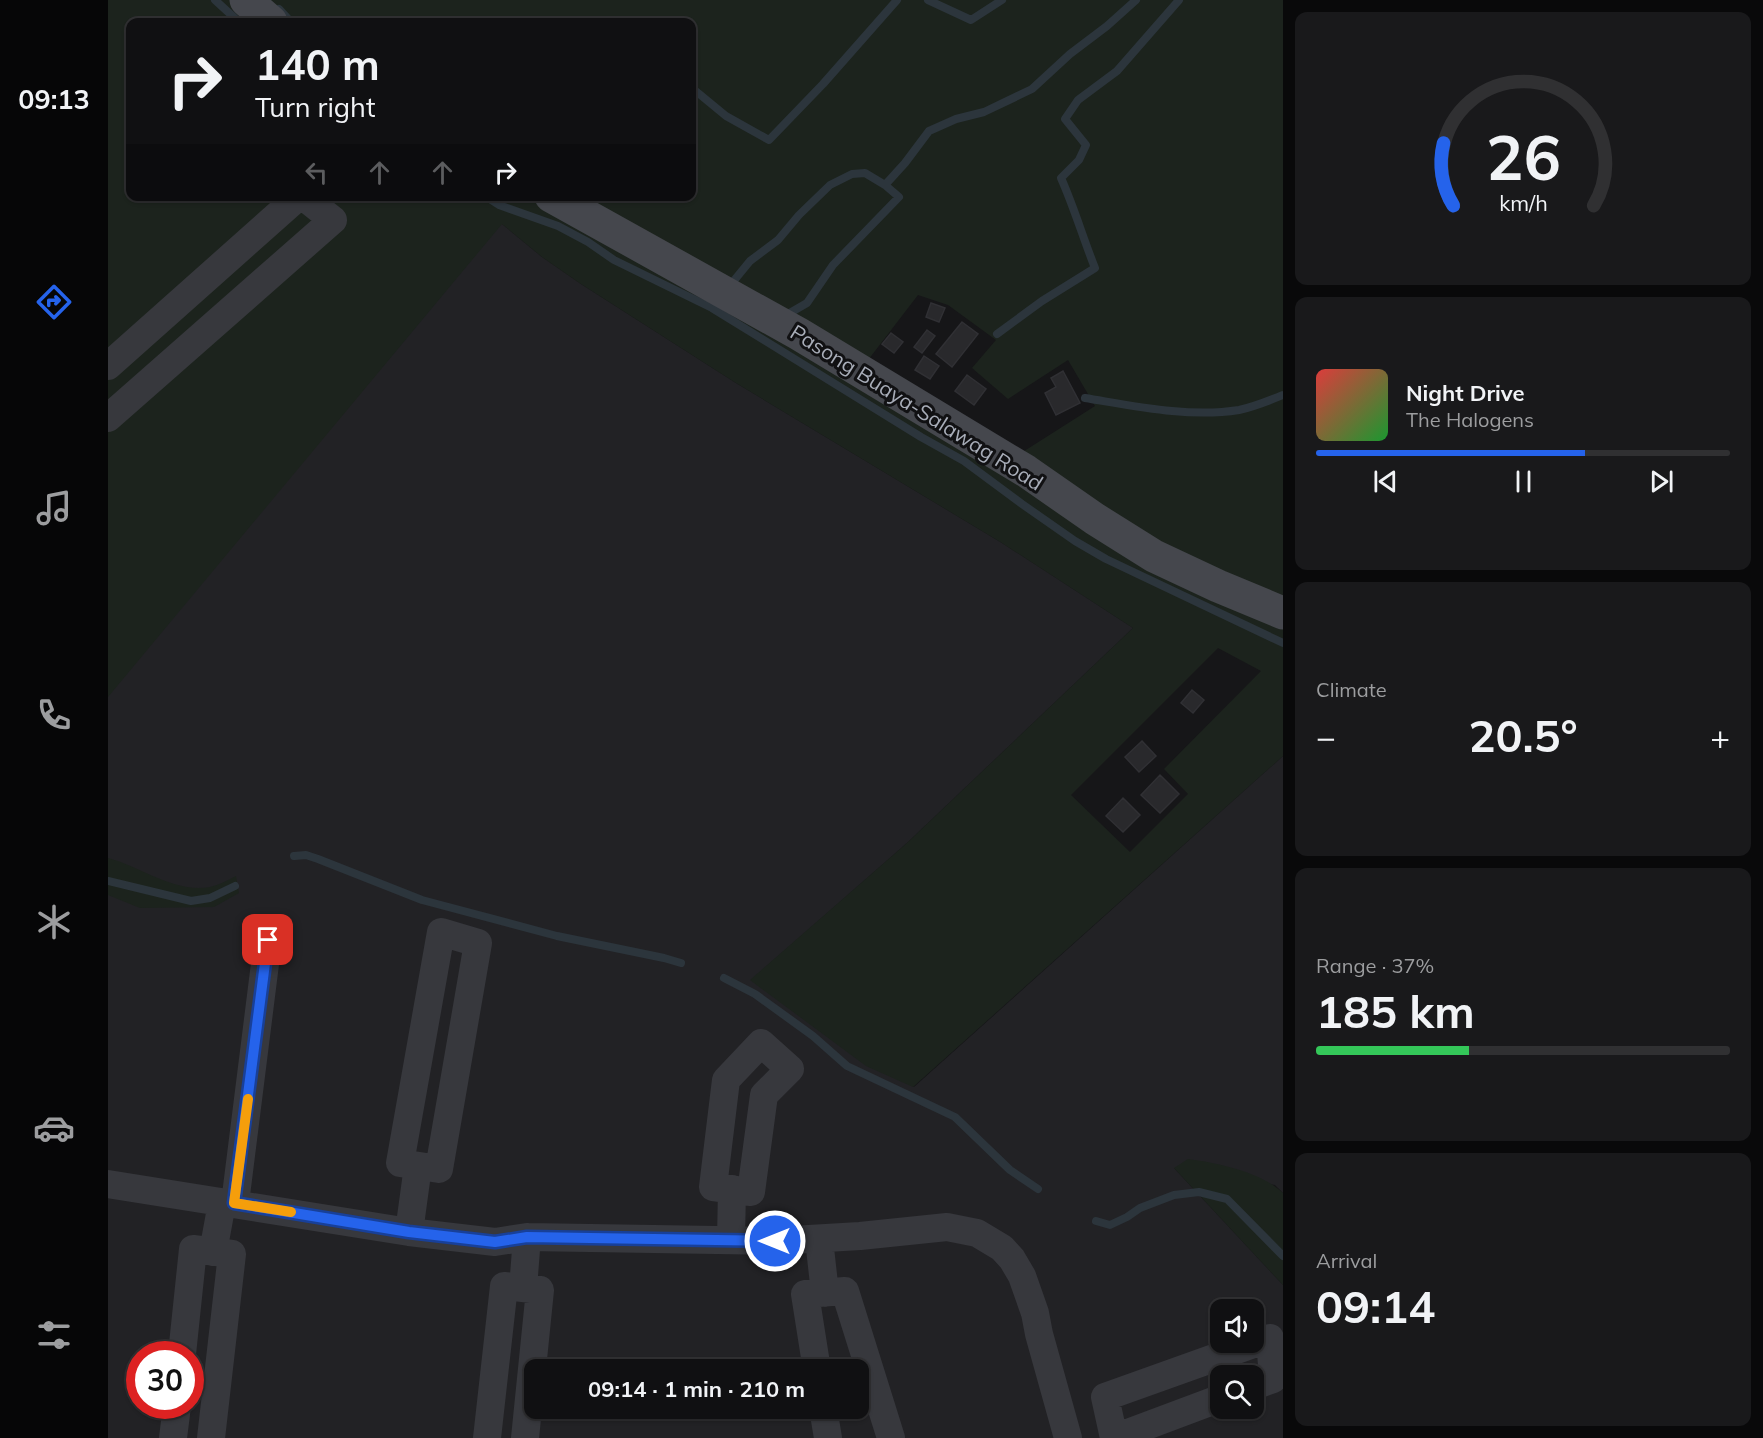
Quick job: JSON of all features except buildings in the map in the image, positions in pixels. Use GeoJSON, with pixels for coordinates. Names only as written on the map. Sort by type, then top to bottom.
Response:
{"type":"FeatureCollection","features":[{"type":"Feature","properties":{"kind":"street"},"geometry":{"type":"LineString","coordinates":[[246,0],[266,18]]}},
{"type":"Feature","properties":{"kind":"street"},"geometry":{"type":"LineString","coordinates":[[108,366],[292,201]]}},
{"type":"Feature","properties":{"kind":"street"},"geometry":{"type":"LineString","coordinates":[[108,417],[333,220],[309,201]]}},
{"type":"Feature","properties":{"kind":"street","name":"Pasong Buaya-Salawag Road"},"geometry":{"type":"LineString","coordinates":[[560,201],[799,334],[1026,471],[1095,519],[1154,556],[1283,613]]}},
{"type":"Feature","properties":{"kind":"street"},"geometry":{"type":"LineString","coordinates":[[441,932],[478,943],[439,1169],[418,1166],[400,1162],[441,932]]}},
{"type":"Feature","properties":{"kind":"street"},"geometry":{"type":"LineString","coordinates":[[213,1252],[228,1203],[268,940]]}},
{"type":"Feature","properties":{"kind":"street"},"geometry":{"type":"LineString","coordinates":[[761,1043],[790,1069],[764,1095],[751,1192],[732,1190],[712,1187],[726,1080],[761,1043]]}},
{"type":"Feature","properties":{"kind":"street"},"geometry":{"type":"LineString","coordinates":[[409,1232],[418,1166]]}},
{"type":"Feature","properties":{"kind":"street"},"geometry":{"type":"LineString","coordinates":[[108,1184],[409,1232],[495,1242],[527,1237],[819,1239],[947,1227],[977,1233],[1002,1248],[1012,1259],[1029,1293],[1067,1434],[1109,1418]]}},
{"type":"Feature","properties":{"kind":"street"},"geometry":{"type":"LineString","coordinates":[[731,1240],[732,1190]]}},
{"type":"Feature","properties":{"kind":"street"},"geometry":{"type":"LineString","coordinates":[[524,1288],[527,1237]]}},
{"type":"Feature","properties":{"kind":"street"},"geometry":{"type":"LineString","coordinates":[[819,1239],[825,1293]]}},
{"type":"Feature","properties":{"kind":"street"},"geometry":{"type":"LineString","coordinates":[[183,1341],[193,1249],[232,1254],[211,1438]]}},
{"type":"Feature","properties":{"kind":"street"},"geometry":{"type":"LineString","coordinates":[[487,1438],[504,1286],[540,1290],[525,1438]]}},
{"type":"Feature","properties":{"kind":"street"},"geometry":{"type":"LineString","coordinates":[[815,1359],[805,1294],[845,1291],[891,1438]]}},
{"type":"Feature","properties":{"kind":"street"},"geometry":{"type":"LineString","coordinates":[[1210,1402],[1114,1438],[1105,1397],[1270,1338],[1273,1379],[1264,1382]]}},
{"type":"Feature","properties":{"kind":"street"},"geometry":{"type":"LineString","coordinates":[[173,1438],[175,1419]]}},
{"type":"Feature","properties":{"kind":"street"},"geometry":{"type":"LineString","coordinates":[[825,1419],[828,1438]]}},
{"type":"Feature","properties":{"kind":"shaded area"},"geometry":{"type":"Polygon","coordinates":[[[108,0],[132,0],[132,18],[126,18],[126,201],[196,201],[502,224],[542,257],[581,284],[736,383],[1002,543],[1133,628],[907,843],[751,980],[914,1087],[1283,756],[1283,1193],[1275,1185],[1174,1168],[1283,1285],[1283,1438],[108,1438],[108,0]]]}},
{"type":"Feature","properties":{"kind":"shaded area"},"geometry":{"type":"Polygon","coordinates":[[[108,0],[241,0],[261,18],[126,18],[126,201],[546,201],[1283,624],[1283,756],[913,1087],[866,1066],[750,980],[907,843],[1133,628],[1002,543],[736,383],[581,284],[542,257],[502,224],[108,697],[108,0]],[[1218,648],[1071,795],[1130,852],[1188,794],[1164,769],[1261,671],[1218,648]]]}},
{"type":"Feature","properties":{"kind":"shaded area"},"geometry":{"type":"Polygon","coordinates":[[[255,0],[1283,0],[1283,605],[1237,588],[1015,457],[1095,406],[1068,360],[1008,399],[972,368],[996,340],[948,305],[918,295],[865,364],[570,201],[696,201],[696,18],[275,18],[255,0]]]}},
{"type":"Feature","properties":{"kind":"shaded area"},"geometry":{"type":"Polygon","coordinates":[[[108,858],[170,883],[196,888],[220,884],[236,876],[239,893],[214,907],[140,908],[108,895],[108,858]]]}},
{"type":"Feature","properties":{"kind":"shaded area"},"geometry":{"type":"Polygon","coordinates":[[[1188,1159],[1251,1174],[1263,1179],[1283,1193],[1283,1285],[1174,1168],[1188,1159]]]}},
{"type":"Feature","properties":{"kind":"waterway"},"geometry":{"type":"LineString","coordinates":[[215,0],[235,18]]}},
{"type":"Feature","properties":{"kind":"waterway"},"geometry":{"type":"LineString","coordinates":[[696,91],[726,116],[769,140],[823,84],[897,0]]}},
{"type":"Feature","properties":{"kind":"waterway"},"geometry":{"type":"LineString","coordinates":[[928,0],[971,20],[1002,0]]}},
{"type":"Feature","properties":{"kind":"waterway"},"geometry":{"type":"LineString","coordinates":[[788,314],[807,303],[833,265],[899,197],[885,185],[929,131],[956,119],[984,112],[1032,89],[1070,54],[1136,0]]}},
{"type":"Feature","properties":{"kind":"waterway"},"geometry":{"type":"LineString","coordinates":[[997,334],[1042,301],[1095,268],[1061,178],[1079,160],[1086,145],[1065,119],[1078,100],[1117,71],[1179,0]]}},
{"type":"Feature","properties":{"kind":"waterway"},"geometry":{"type":"LineString","coordinates":[[279,9],[287,18]]}},
{"type":"Feature","properties":{"kind":"waterway"},"geometry":{"type":"LineString","coordinates":[[732,283],[750,261],[778,240],[799,215],[830,185],[852,174],[865,173],[885,185]]}},
{"type":"Feature","properties":{"kind":"waterway"},"geometry":{"type":"LineString","coordinates":[[493,201],[558,226],[588,242],[614,260],[712,308],[921,437],[964,461],[1075,541],[1106,559],[1283,643]]}},
{"type":"Feature","properties":{"kind":"waterway"},"geometry":{"type":"LineString","coordinates":[[1085,398],[1162,410],[1201,413],[1239,410],[1283,395]]}},
{"type":"Feature","properties":{"kind":"waterway"},"geometry":{"type":"LineString","coordinates":[[294,856],[306,855],[318,859],[422,900],[557,936],[681,963]]}},
{"type":"Feature","properties":{"kind":"waterway"},"geometry":{"type":"LineString","coordinates":[[108,881],[191,901],[210,898],[235,886]]}},
{"type":"Feature","properties":{"kind":"waterway"},"geometry":{"type":"LineString","coordinates":[[724,978],[755,994],[813,1036],[847,1066],[955,1117],[1010,1170],[1038,1189]]}},
{"type":"Feature","properties":{"kind":"waterway"},"geometry":{"type":"LineString","coordinates":[[1096,1221],[1110,1225],[1140,1208],[1174,1195],[1199,1192],[1227,1199],[1283,1256]]}},
{"type":"Feature","properties":{"kind":"slow traffic"},"geometry":{"type":"LineString","coordinates":[[248,1099],[234,1203],[291,1212]]}},
{"type":"Feature","properties":{"kind":"route"},"geometry":{"type":"LineString","coordinates":[[268,940],[234,1203],[409,1232],[495,1242],[527,1237],[775,1241]]}}]}
